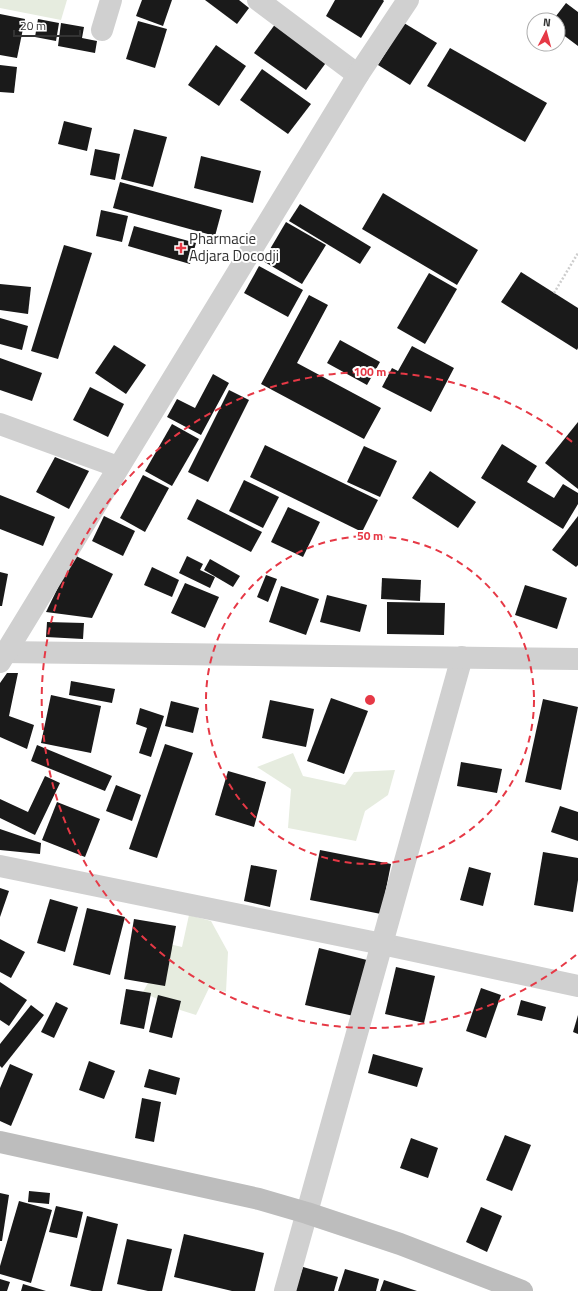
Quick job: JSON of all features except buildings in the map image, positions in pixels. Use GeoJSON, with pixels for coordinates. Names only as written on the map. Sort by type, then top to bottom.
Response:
{"type":"FeatureCollection","features":[{"type":"Feature","properties":{"kind":"main road"},"geometry":{"type":"LineString","coordinates":[[0,1142],[259,1199],[307,1213],[400,1244],[522,1291]]}},
{"type":"Feature","properties":{"kind":"street"},"geometry":{"type":"LineString","coordinates":[[102,30],[111,0]]}},
{"type":"Feature","properties":{"kind":"street"},"geometry":{"type":"LineString","coordinates":[[258,0],[358,75]]}},
{"type":"Feature","properties":{"kind":"street"},"geometry":{"type":"LineString","coordinates":[[2,656],[358,75],[408,0]]}},
{"type":"Feature","properties":{"kind":"street"},"geometry":{"type":"LineString","coordinates":[[0,424],[118,467]]}},
{"type":"Feature","properties":{"kind":"street"},"geometry":{"type":"LineString","coordinates":[[2,656],[462,657],[578,659]]}},
{"type":"Feature","properties":{"kind":"street"},"geometry":{"type":"LineString","coordinates":[[285,1291],[462,657]]}},
{"type":"Feature","properties":{"kind":"street"},"geometry":{"type":"LineString","coordinates":[[0,866],[382,944],[578,986]]}},
{"type":"Feature","properties":{"kind":"path"},"geometry":{"type":"LineString","coordinates":[[554,293],[578,254]]}},
{"type":"Feature","properties":{"kind":"shaded area"},"geometry":{"type":"Polygon","coordinates":[[[0,0],[67,0],[61,20],[0,8],[0,0]]]}},
{"type":"Feature","properties":{"kind":"shaded area"},"geometry":{"type":"Polygon","coordinates":[[[293,753],[303,776],[345,785],[354,772],[395,770],[388,795],[365,811],[356,841],[288,828],[291,789],[257,767],[293,753]]]}},
{"type":"Feature","properties":{"kind":"shaded area"},"geometry":{"type":"Polygon","coordinates":[[[189,915],[211,921],[228,952],[226,992],[209,988],[196,1015],[177,1009],[143,992],[169,944],[182,947],[189,915]]]}},
{"type":"Feature","properties":{"kind":"place","name":"Pharmacie Adjara Docodji"},"geometry":{"type":"Point","coordinates":[181,248]}}]}
